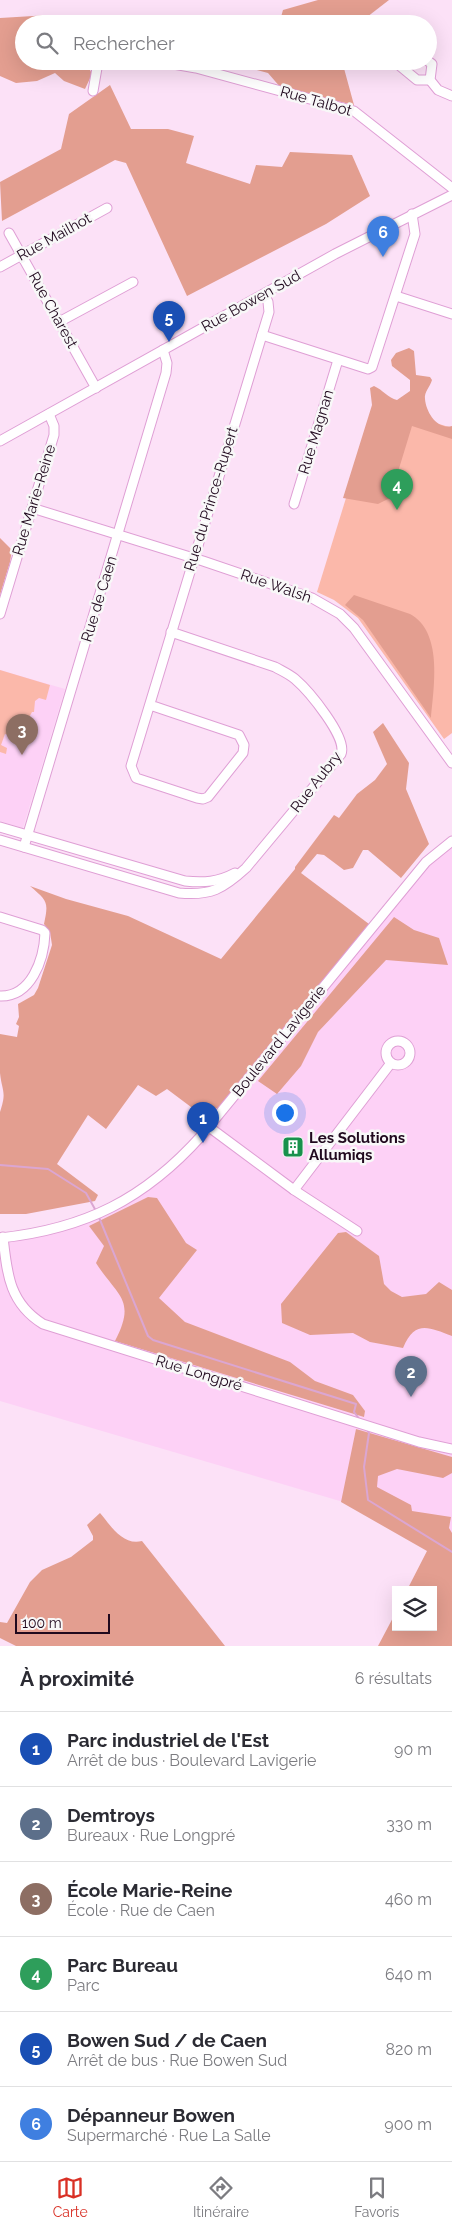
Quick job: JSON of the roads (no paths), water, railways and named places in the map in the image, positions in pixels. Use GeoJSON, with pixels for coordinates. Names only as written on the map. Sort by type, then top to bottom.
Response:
{"type":"FeatureCollection","features":[{"type":"Feature","properties":{"kind":"street"},"geometry":{"type":"LineString","coordinates":[[93,91],[97,70]]}},
{"type":"Feature","properties":{"kind":"street","name":"Rue Talbot"},"geometry":{"type":"LineString","coordinates":[[203,70],[354,111],[452,188]]}},
{"type":"Feature","properties":{"kind":"street"},"geometry":{"type":"LineString","coordinates":[[405,70],[417,80],[430,80]]}},
{"type":"Feature","properties":{"kind":"street"},"geometry":{"type":"LineString","coordinates":[[431,70],[430,80],[438,90],[452,96]]}},
{"type":"Feature","properties":{"kind":"street","name":"Rue Bowen Sud"},"geometry":{"type":"LineString","coordinates":[[0,442],[264,294],[412,214],[452,195]]}},
{"type":"Feature","properties":{"kind":"street","name":"Rue Mailhot"},"geometry":{"type":"LineString","coordinates":[[0,267],[107,208]]}},
{"type":"Feature","properties":{"kind":"street"},"geometry":{"type":"LineString","coordinates":[[262,335],[368,369],[372,367],[415,234],[412,214]]}},
{"type":"Feature","properties":{"kind":"street","name":"Rue Charest"},"geometry":{"type":"LineString","coordinates":[[9,233],[96,388]]}},
{"type":"Feature","properties":{"kind":"street"},"geometry":{"type":"LineString","coordinates":[[59,322],[133,282]]}},
{"type":"Feature","properties":{"kind":"street","name":"Rue du Prince-Rupert"},"geometry":{"type":"LineString","coordinates":[[150,706],[239,735],[243,740],[243,753],[208,797],[203,799],[197,798],[136,778],[131,766],[270,307],[264,294]]}},
{"type":"Feature","properties":{"kind":"street"},"geometry":{"type":"LineString","coordinates":[[396,296],[452,314]]}},
{"type":"Feature","properties":{"kind":"street","name":"Rue de Caen"},"geometry":{"type":"LineString","coordinates":[[24,847],[166,373],[167,363],[163,350]]}},
{"type":"Feature","properties":{"kind":"street","name":"Rue Magnan"},"geometry":{"type":"LineString","coordinates":[[294,504],[338,360]]}},
{"type":"Feature","properties":{"kind":"street","name":"Rue Marie-Reine"},"geometry":{"type":"LineString","coordinates":[[0,614],[54,435],[54,426],[49,414]]}},
{"type":"Feature","properties":{"kind":"street","name":"Rue Walsh"},"geometry":{"type":"LineString","coordinates":[[32,508],[193,558],[312,598],[340,614],[354,628],[452,762]]}},
{"type":"Feature","properties":{"kind":"street","name":"Rue Aubry"},"geometry":{"type":"LineString","coordinates":[[0,840],[179,894],[209,894],[229,884],[246,868],[340,754],[343,748],[342,743],[321,709],[288,674],[275,667],[171,632]]}},
{"type":"Feature","properties":{"kind":"street","name":"Rue Aubry"},"geometry":{"type":"LineString","coordinates":[[0,827],[185,880],[204,883],[220,880],[246,868]]}},
{"type":"Feature","properties":{"kind":"street","name":"Boulevard Lavigerie"},"geometry":{"type":"LineString","coordinates":[[2,1238],[73,1224],[111,1209],[162,1176],[209,1127],[426,862],[452,842]]}},
{"type":"Feature","properties":{"kind":"street"},"geometry":{"type":"LineString","coordinates":[[0,917],[42,930],[45,934],[35,972],[29,984],[9,996],[0,996]]}},
{"type":"Feature","properties":{"kind":"street"},"geometry":{"type":"LineString","coordinates":[[294,1190],[391,1063]]}},
{"type":"Feature","properties":{"kind":"street"},"geometry":{"type":"LineString","coordinates":[[209,1127],[294,1190],[356,1231]]}},
{"type":"Feature","properties":{"kind":"street","name":"Rue Longpré"},"geometry":{"type":"LineString","coordinates":[[2,1238],[11,1290],[21,1306],[43,1324],[419,1442],[452,1449]]}},
{"type":"Feature","properties":{"kind":"waterway"},"geometry":{"type":"LineString","coordinates":[[0,1165],[48,1169],[86,1193],[96,1211]]}},
{"type":"Feature","properties":{"kind":"waterway"},"geometry":{"type":"LineString","coordinates":[[98,1215],[148,1336],[153,1340],[356,1404],[354,1412],[360,1420]]}},
{"type":"Feature","properties":{"kind":"waterway"},"geometry":{"type":"LineString","coordinates":[[367,1430],[369,1433],[364,1467],[368,1500],[452,1552]]}},
{"type":"Feature","properties":{"kind":"place","name":"Dépanneur Bowen"},"geometry":{"type":"Point","coordinates":[383,257]}},
{"type":"Feature","properties":{"kind":"place","name":"Bowen Sud / de Caen"},"geometry":{"type":"Point","coordinates":[169,342]}},
{"type":"Feature","properties":{"kind":"place","name":"Parc Bureau"},"geometry":{"type":"Point","coordinates":[397,510]}},
{"type":"Feature","properties":{"kind":"place","name":"École Marie-Reine"},"geometry":{"type":"Point","coordinates":[22,755]}},
{"type":"Feature","properties":{"kind":"place","name":"Parc industriel de l'Est"},"geometry":{"type":"Point","coordinates":[203,1143]}},
{"type":"Feature","properties":{"kind":"place","name":"Les Solutions Allumiqs"},"geometry":{"type":"Point","coordinates":[293,1147]}},
{"type":"Feature","properties":{"kind":"place","name":"Demtroys"},"geometry":{"type":"Point","coordinates":[411,1397]}}]}
